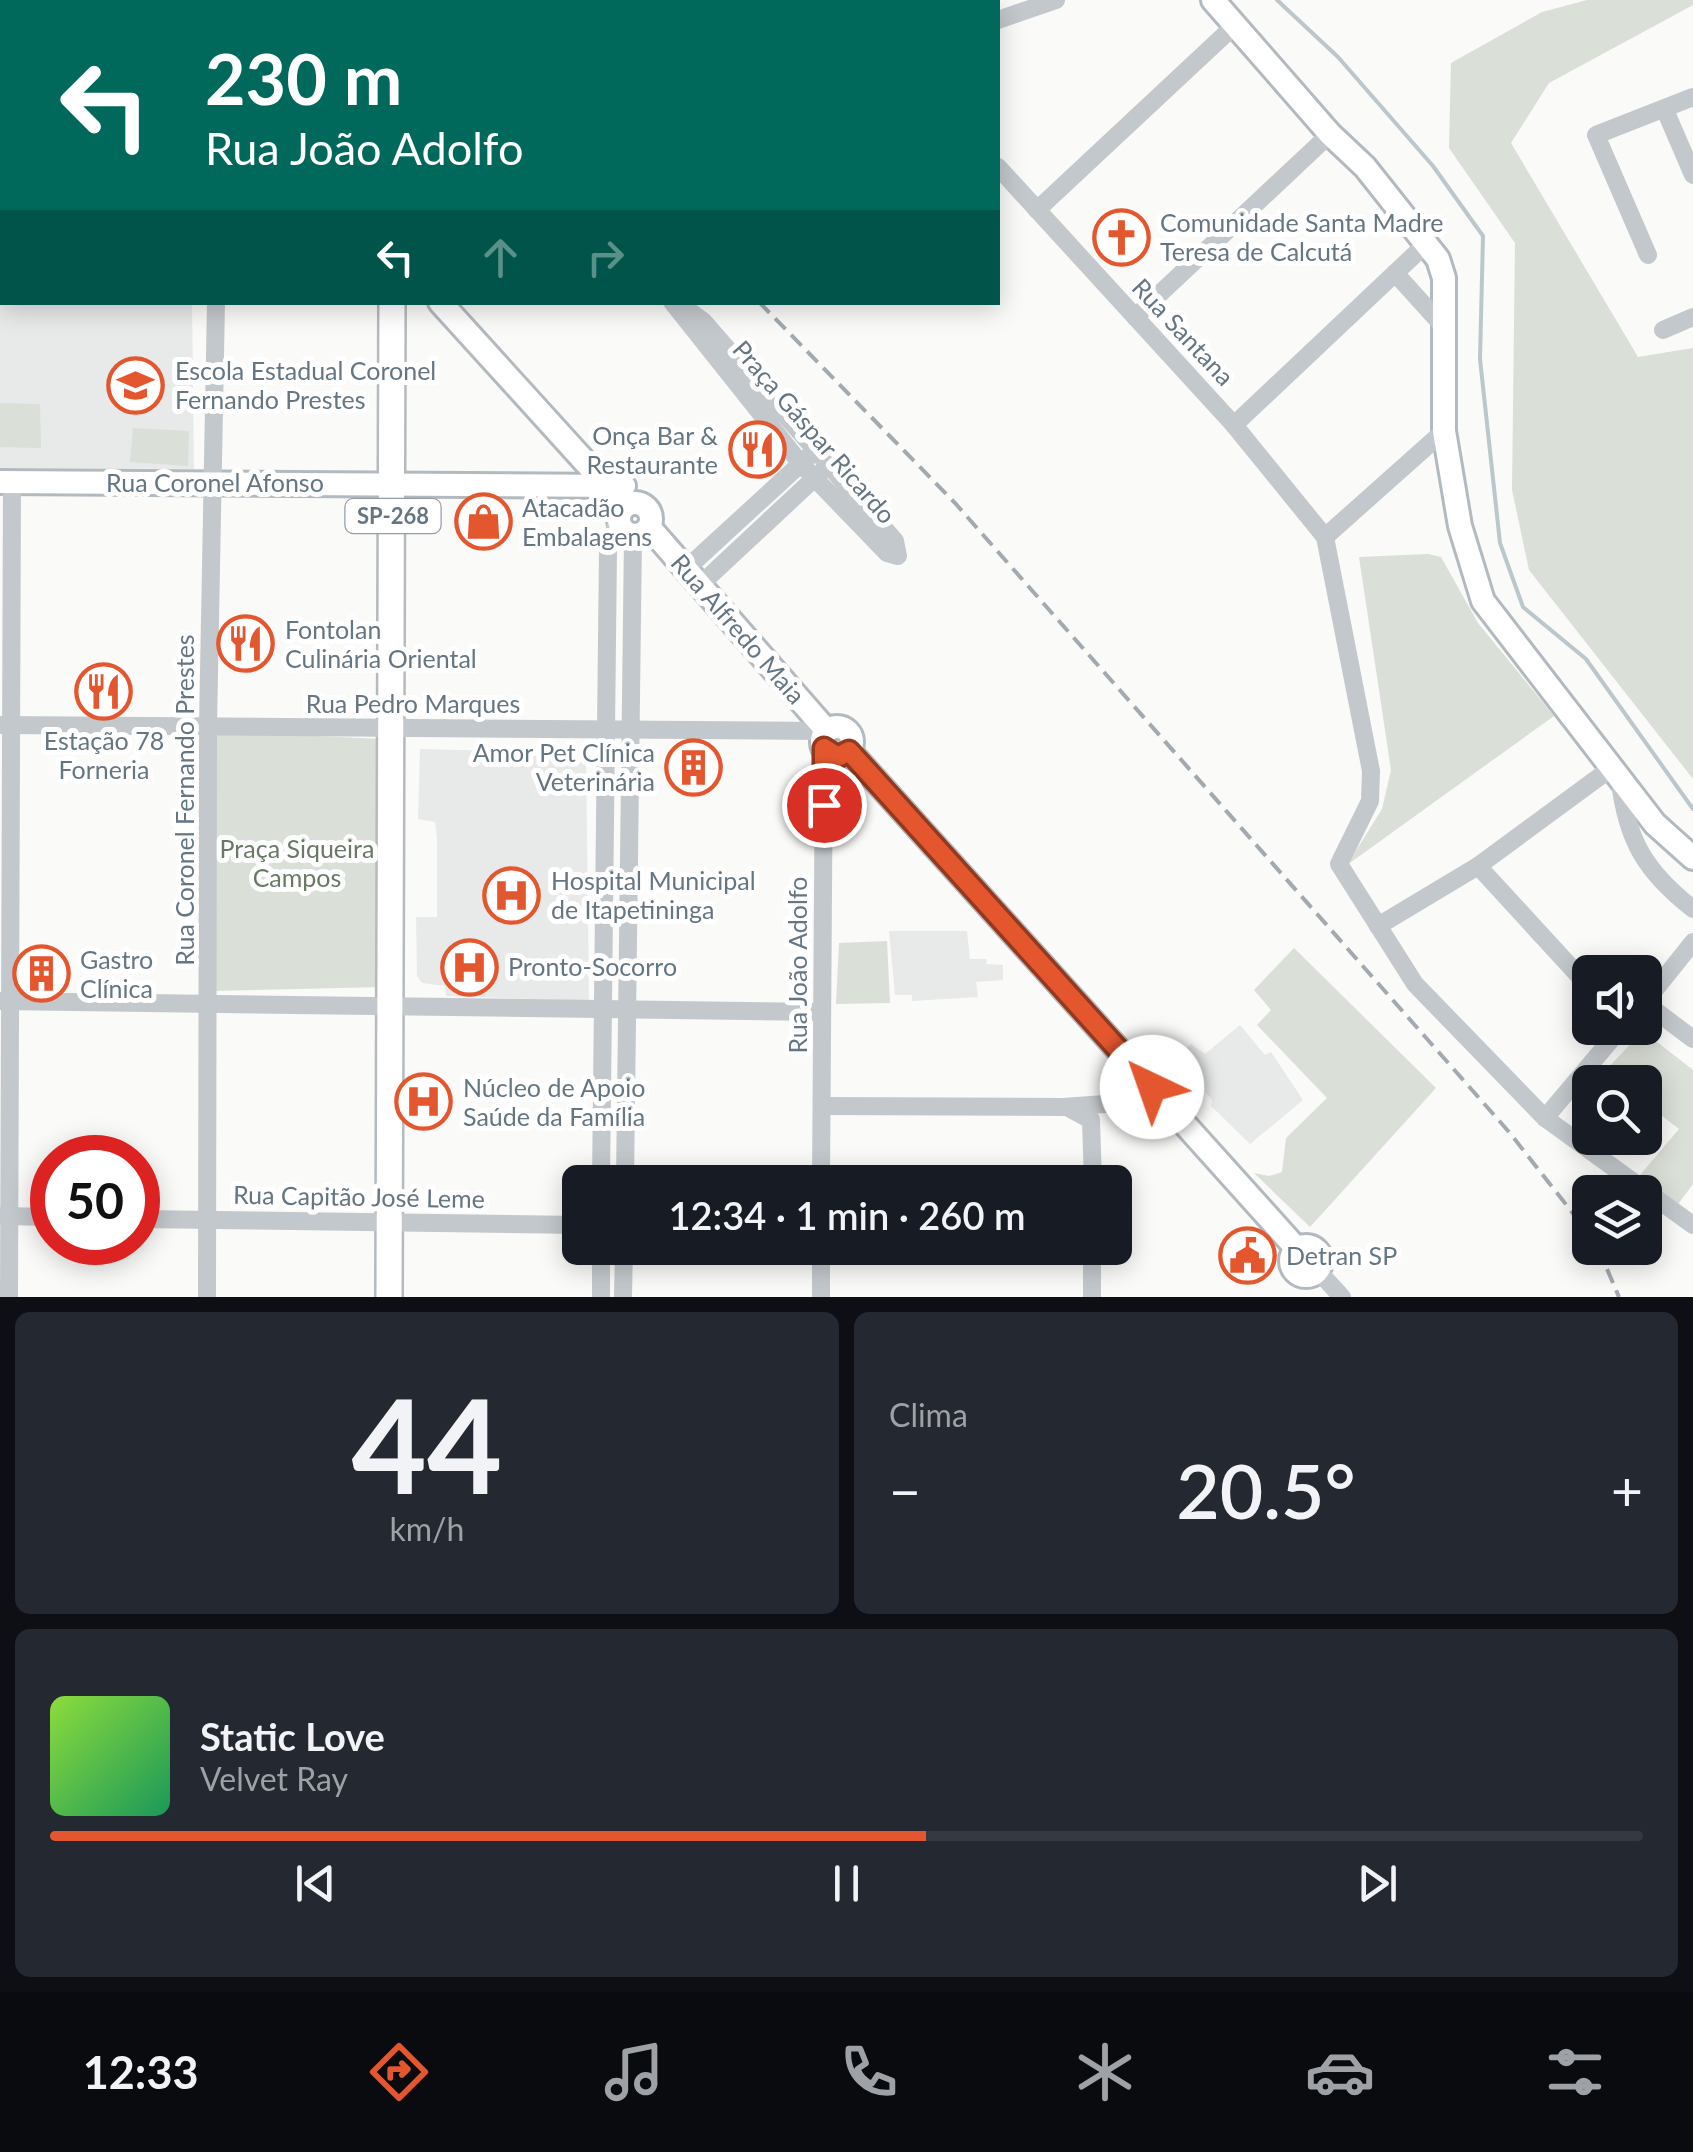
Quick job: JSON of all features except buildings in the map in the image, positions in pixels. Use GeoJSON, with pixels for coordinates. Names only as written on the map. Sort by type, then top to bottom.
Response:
{"type":"FeatureCollection","features":[{"type":"Feature","properties":{"kind":"main road"},"geometry":{"type":"LineString","coordinates":[[1213,0],[1330,134],[1365,166],[1428,242],[1444,278],[1444,431],[1460,526],[1483,601],[1655,824],[1693,858]]}},
{"type":"Feature","properties":{"kind":"main road","name":"SP-268"},"geometry":{"type":"LineString","coordinates":[[389,1297],[394,730],[392,305]]}},
{"type":"Feature","properties":{"kind":"main road","name":"Rua Alfredo Maia"},"geometry":{"type":"LineString","coordinates":[[443,305],[693,577],[826,737]]}},
{"type":"Feature","properties":{"kind":"main road","name":"Rua Coronel Afonso"},"geometry":{"type":"LineString","coordinates":[[6,482],[394,483],[628,509]]}},
{"type":"Feature","properties":{"kind":"main road"},"geometry":{"type":"LineString","coordinates":[[826,737],[838,757],[849,751],[1149,1094],[1160,1084],[1172,1088],[1176,1100],[1172,1110],[1294,1256],[1291,1297]]}},
{"type":"Feature","properties":{"kind":"main road"},"geometry":{"type":"LineString","coordinates":[[1294,1256],[1317,1250],[1322,1258],[1318,1271]]}},
{"type":"Feature","properties":{"kind":"street"},"geometry":{"type":"LineString","coordinates":[[1000,19],[1056,0]]}},
{"type":"Feature","properties":{"kind":"street"},"geometry":{"type":"LineString","coordinates":[[1037,210],[1234,26]]}},
{"type":"Feature","properties":{"kind":"street"},"geometry":{"type":"LineString","coordinates":[[1648,255],[1596,134],[1693,97]]}},
{"type":"Feature","properties":{"kind":"street"},"geometry":{"type":"LineString","coordinates":[[1665,110],[1693,176]]}},
{"type":"Feature","properties":{"kind":"street"},"geometry":{"type":"LineString","coordinates":[[1135,317],[1330,134]]}},
{"type":"Feature","properties":{"kind":"street","name":"Rua Santana"},"geometry":{"type":"LineString","coordinates":[[1000,169],[1234,424],[1324,537]]}},
{"type":"Feature","properties":{"kind":"street"},"geometry":{"type":"LineString","coordinates":[[1234,424],[1428,242]]}},
{"type":"Feature","properties":{"kind":"street"},"geometry":{"type":"LineString","coordinates":[[1395,273],[1443,326]]}},
{"type":"Feature","properties":{"kind":"street","name":"Rua Coronel Fernando Prestes"},"geometry":{"type":"LineString","coordinates":[[207,1297],[208,726],[216,305]]}},
{"type":"Feature","properties":{"kind":"street","name":"Praça Gáspar Ricardo"},"geometry":{"type":"LineString","coordinates":[[676,305],[808,471],[888,554],[898,556],[895,541],[822,457],[703,321],[679,305]]}},
{"type":"Feature","properties":{"kind":"street"},"geometry":{"type":"LineString","coordinates":[[1663,330],[1693,316]]}},
{"type":"Feature","properties":{"kind":"street"},"geometry":{"type":"LineString","coordinates":[[1444,431],[1324,537],[1371,771],[1370,801],[1339,864],[1415,984],[1545,1118],[1693,1224]]}},
{"type":"Feature","properties":{"kind":"street"},"geometry":{"type":"LineString","coordinates":[[693,577],[822,457]]}},
{"type":"Feature","properties":{"kind":"street"},"geometry":{"type":"LineString","coordinates":[[6,482],[4,1216],[9,1297]]}},
{"type":"Feature","properties":{"kind":"street"},"geometry":{"type":"LineString","coordinates":[[601,1165],[608,549],[628,509]]}},
{"type":"Feature","properties":{"kind":"street"},"geometry":{"type":"LineString","coordinates":[[625,1165],[628,509]]}},
{"type":"Feature","properties":{"kind":"street","name":"Rua Pedro Marques"},"geometry":{"type":"LineString","coordinates":[[4,725],[630,730],[826,737]]}},
{"type":"Feature","properties":{"kind":"street","name":"Rua João Adolfo"},"geometry":{"type":"LineString","coordinates":[[821,1165],[826,737]]}},
{"type":"Feature","properties":{"kind":"street"},"geometry":{"type":"LineString","coordinates":[[1378,926],[1478,866],[1615,775],[1625,823],[1652,873],[1693,909]]}},
{"type":"Feature","properties":{"kind":"street"},"geometry":{"type":"LineString","coordinates":[[1478,866],[1572,968]]}},
{"type":"Feature","properties":{"kind":"street"},"geometry":{"type":"LineString","coordinates":[[1662,981],[1693,942]]}},
{"type":"Feature","properties":{"kind":"street"},"geometry":{"type":"LineString","coordinates":[[4,1001],[210,1002],[390,994],[602,1008],[822,1012]]}},
{"type":"Feature","properties":{"kind":"street"},"geometry":{"type":"LineString","coordinates":[[1662,1016],[1693,1039]]}},
{"type":"Feature","properties":{"kind":"street"},"geometry":{"type":"LineString","coordinates":[[1545,1118],[1607,1045]]}},
{"type":"Feature","properties":{"kind":"street"},"geometry":{"type":"LineString","coordinates":[[822,1106],[1063,1106],[1119,1103],[1149,1094]]}},
{"type":"Feature","properties":{"kind":"street"},"geometry":{"type":"LineString","coordinates":[[1093,1136],[1119,1103]]}},
{"type":"Feature","properties":{"kind":"street"},"geometry":{"type":"LineString","coordinates":[[1063,1106],[1090,1117],[1093,1165]]}},
{"type":"Feature","properties":{"kind":"street"},"geometry":{"type":"LineString","coordinates":[[4,1216],[30,1217]]}},
{"type":"Feature","properties":{"kind":"street","name":"Rua Capitão José Leme"},"geometry":{"type":"LineString","coordinates":[[160,1219],[562,1225]]}},
{"type":"Feature","properties":{"kind":"street"},"geometry":{"type":"LineString","coordinates":[[601,1265],[601,1297]]}},
{"type":"Feature","properties":{"kind":"street"},"geometry":{"type":"LineString","coordinates":[[624,1265],[624,1297]]}},
{"type":"Feature","properties":{"kind":"street"},"geometry":{"type":"LineString","coordinates":[[820,1297],[821,1265]]}},
{"type":"Feature","properties":{"kind":"street"},"geometry":{"type":"LineString","coordinates":[[1092,1265],[1092,1297]]}},
{"type":"Feature","properties":{"kind":"street"},"geometry":{"type":"LineString","coordinates":[[1318,1271],[1342,1297]]}},
{"type":"Feature","properties":{"kind":"shaded area"},"geometry":{"type":"Polygon","coordinates":[[[0,305],[192,305],[194,469],[0,468],[0,305]]]}},
{"type":"Feature","properties":{"kind":"shaded area","name":"Hospital Municipal de Itapetininga"},"geometry":{"type":"Polygon","coordinates":[[[420,749],[586,753],[589,1001],[446,996],[445,986],[422,983],[417,976],[416,917],[437,917],[435,822],[418,819],[420,749]]]}},
{"type":"Feature","properties":{"kind":"shaded area"},"geometry":{"type":"Polygon","coordinates":[[[889,931],[967,931],[970,959],[987,959],[986,964],[1003,965],[1003,980],[976,982],[978,997],[912,1001],[912,995],[895,995],[889,931]]]}},
{"type":"Feature","properties":{"kind":"shaded area"},"geometry":{"type":"Polygon","coordinates":[[[1240,1025],[1265,1055],[1271,1052],[1303,1100],[1250,1144],[1211,1106],[1212,1100],[1187,1071],[1190,1066],[1180,1055],[1191,1044],[1205,1054],[1240,1025]]]}},
{"type":"Feature","properties":{"kind":"green space"},"geometry":{"type":"Polygon","coordinates":[[[1587,0],[1693,0],[1693,5],[1549,83],[1511,143],[1638,357],[1693,348],[1693,779],[1529,570],[1512,490],[1515,243],[1449,148],[1451,63],[1542,12],[1587,0]]]}},
{"type":"Feature","properties":{"kind":"green space"},"geometry":{"type":"Polygon","coordinates":[[[0,403],[40,404],[41,448],[0,447],[0,403]]]}},
{"type":"Feature","properties":{"kind":"green space"},"geometry":{"type":"Polygon","coordinates":[[[133,428],[189,431],[188,466],[130,462],[133,428]]]}},
{"type":"Feature","properties":{"kind":"green space"},"geometry":{"type":"Polygon","coordinates":[[[1359,557],[1441,557],[1478,623],[1554,716],[1347,865],[1382,809],[1391,770],[1359,557]]]}},
{"type":"Feature","properties":{"kind":"green space","name":"Praça Siqueira Campos"},"geometry":{"type":"Polygon","coordinates":[[[213,731],[382,739],[382,987],[210,991],[213,731]]]}},
{"type":"Feature","properties":{"kind":"green space"},"geometry":{"type":"Polygon","coordinates":[[[887,941],[890,1003],[836,1004],[839,943],[887,941]]]}},
{"type":"Feature","properties":{"kind":"green space"},"geometry":{"type":"Polygon","coordinates":[[[1294,948],[1436,1088],[1310,1227],[1254,1173],[1269,1176],[1282,1172],[1286,1138],[1327,1098],[1257,1025],[1271,1010],[1254,990],[1294,948]]]}},
{"type":"Feature","properties":{"kind":"green space"},"geometry":{"type":"Polygon","coordinates":[[[1630,1045],[1661,1045],[1693,1070],[1693,1184],[1676,1207],[1662,1195],[1662,1175],[1640,1175],[1657,1155],[1662,1155],[1662,1149],[1679,1129],[1662,1116],[1662,1065],[1611,1065],[1630,1045]]]}},
{"type":"Feature","properties":{"kind":"waterway"},"geometry":{"type":"LineString","coordinates":[[1277,0],[1338,57],[1433,166],[1483,236],[1480,359],[1500,543],[1523,607],[1586,659],[1693,809]]}},
{"type":"Feature","properties":{"kind":"railway"},"geometry":{"type":"LineString","coordinates":[[762,305],[955,503],[1509,1132],[1572,1212]]}},
{"type":"Feature","properties":{"kind":"railway"},"geometry":{"type":"LineString","coordinates":[[1605,1265],[1619,1297]]}},
{"type":"Feature","properties":{"kind":"place","name":"Comunidade Santa Madre Teresa de Calcutá"},"geometry":{"type":"Point","coordinates":[1121,237]}},
{"type":"Feature","properties":{"kind":"place","name":"Escola Estadual Coronel Fernando Prestes"},"geometry":{"type":"Point","coordinates":[136,385]}},
{"type":"Feature","properties":{"kind":"place","name":"Onça Bar & Restaurante"},"geometry":{"type":"Point","coordinates":[757,450]}},
{"type":"Feature","properties":{"kind":"place","name":"Atacadão Embalagens"},"geometry":{"type":"Point","coordinates":[483,522]}},
{"type":"Feature","properties":{"kind":"place","name":"Fontolan Culinária Oriental"},"geometry":{"type":"Point","coordinates":[246,644]}},
{"type":"Feature","properties":{"kind":"place","name":"Estação 78 Forneria"},"geometry":{"type":"Point","coordinates":[104,692]}},
{"type":"Feature","properties":{"kind":"place","name":"Amor Pet Clínica Veterinária"},"geometry":{"type":"Point","coordinates":[694,767]}},
{"type":"Feature","properties":{"kind":"place","name":"Hospital Municipal de Itapetininga"},"geometry":{"type":"Point","coordinates":[512,895]}},
{"type":"Feature","properties":{"kind":"place","name":"Pronto-Socorro"},"geometry":{"type":"Point","coordinates":[469,967]}},
{"type":"Feature","properties":{"kind":"place","name":"Gastro Clínica"},"geometry":{"type":"Point","coordinates":[41,974]}},
{"type":"Feature","properties":{"kind":"place","name":"Núcleo de Apoio Saúde da Família"},"geometry":{"type":"Point","coordinates":[424,1102]}},
{"type":"Feature","properties":{"kind":"place","name":"Detran SP"},"geometry":{"type":"Point","coordinates":[1247,1256]}},
{"type":"Feature","properties":{"kind":"route"},"geometry":{"type":"LineString","coordinates":[[824,805],[824,748],[838,757],[849,751],[1152,1087]]}}]}
